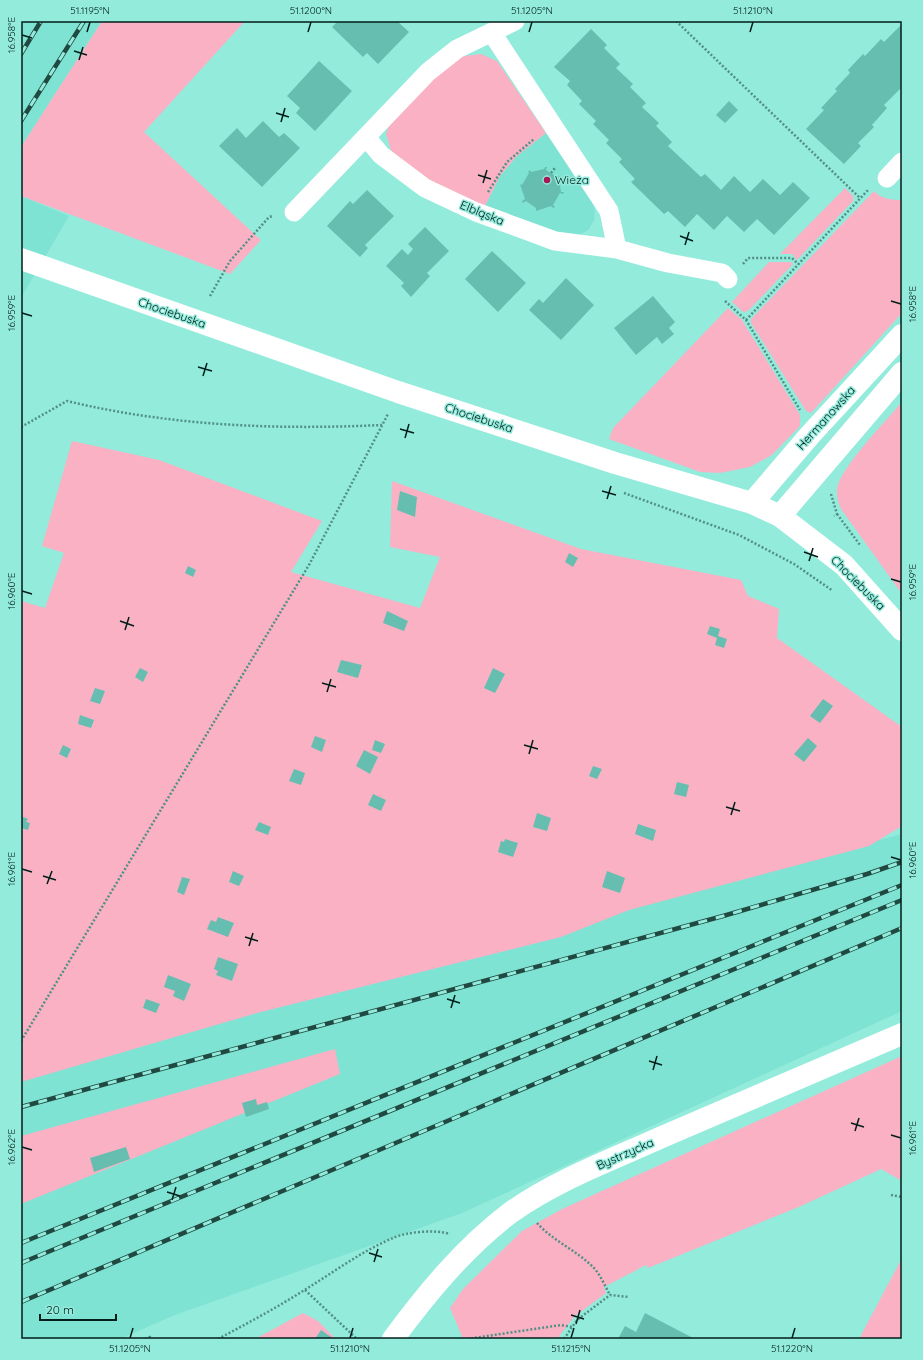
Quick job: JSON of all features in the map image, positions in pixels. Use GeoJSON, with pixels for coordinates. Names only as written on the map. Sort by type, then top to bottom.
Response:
{"type":"FeatureCollection","features":[{"type":"Feature","properties":{"kind":"street"},"geometry":{"type":"LineString","coordinates":[[294,212],[428,72],[457,49],[515,21]]}},
{"type":"Feature","properties":{"kind":"street"},"geometry":{"type":"LineString","coordinates":[[492,33],[609,212],[617,249]]}},
{"type":"Feature","properties":{"kind":"street","name":"Elbląska"},"geometry":{"type":"LineString","coordinates":[[366,137],[381,155],[425,188],[476,212],[555,241],[617,249],[668,263],[722,273],[728,279]]}},
{"type":"Feature","properties":{"kind":"street"},"geometry":{"type":"LineString","coordinates":[[887,178],[902,162]]}},
{"type":"Feature","properties":{"kind":"street","name":"Chociebuska"},"geometry":{"type":"LineString","coordinates":[[21,259],[398,392],[615,463],[752,503],[780,516],[844,565],[902,630]]}},
{"type":"Feature","properties":{"kind":"street","name":"Hermanowska"},"geometry":{"type":"LineString","coordinates":[[752,503],[810,435],[902,335]]}},
{"type":"Feature","properties":{"kind":"street"},"geometry":{"type":"LineString","coordinates":[[780,516],[902,373]]}},
{"type":"Feature","properties":{"kind":"street","name":"Bystrzycka"},"geometry":{"type":"LineString","coordinates":[[392,1339],[442,1277],[470,1247],[505,1217],[557,1185],[610,1160],[902,1034]]}},
{"type":"Feature","properties":{"kind":"path"},"geometry":{"type":"LineString","coordinates":[[676,21],[860,198]]}},
{"type":"Feature","properties":{"kind":"path"},"geometry":{"type":"LineString","coordinates":[[476,212],[507,162],[551,125]]}},
{"type":"Feature","properties":{"kind":"path"},"geometry":{"type":"LineString","coordinates":[[803,415],[746,320],[860,198],[874,184],[887,178]]}},
{"type":"Feature","properties":{"kind":"path"},"geometry":{"type":"LineString","coordinates":[[210,296],[230,261],[269,217],[294,212]]}},
{"type":"Feature","properties":{"kind":"path"},"geometry":{"type":"LineString","coordinates":[[728,279],[748,258],[792,258],[798,264]]}},
{"type":"Feature","properties":{"kind":"path"},"geometry":{"type":"LineString","coordinates":[[21,1041],[286,601],[310,565],[383,425],[398,392]]}},
{"type":"Feature","properties":{"kind":"path"},"geometry":{"type":"LineString","coordinates":[[21,427],[67,401],[104,410],[204,424],[328,427],[383,425]]}},
{"type":"Feature","properties":{"kind":"path"},"geometry":{"type":"LineString","coordinates":[[794,564],[797,560]]}},
{"type":"Feature","properties":{"kind":"path"},"geometry":{"type":"LineString","coordinates":[[891,1195],[902,1197]]}},
{"type":"Feature","properties":{"kind":"path"},"geometry":{"type":"LineString","coordinates":[[524,1205],[533,1220],[548,1235],[581,1256],[594,1268],[610,1296]]}},
{"type":"Feature","properties":{"kind":"path"},"geometry":{"type":"LineString","coordinates":[[218,1339],[305,1290],[345,1264],[394,1237],[441,1231],[452,1234],[470,1247]]}},
{"type":"Feature","properties":{"kind":"path"},"geometry":{"type":"LineString","coordinates":[[305,1290],[356,1339]]}},
{"type":"Feature","properties":{"kind":"path"},"geometry":{"type":"LineString","coordinates":[[564,1339],[577,1320],[610,1296],[629,1298]]}},
{"type":"Feature","properties":{"kind":"path"},"geometry":{"type":"LineString","coordinates":[[467,1339],[561,1325],[572,1327]]}},
{"type":"Feature","properties":{"kind":"path"},"geometry":{"type":"LineString","coordinates":[[145,1339],[150,1337],[152,1339]]}},
{"type":"Feature","properties":{"kind":"shaded area"},"geometry":{"type":"Polygon","coordinates":[[[21,21],[102,21],[21,147],[21,21]]]}},
{"type":"Feature","properties":{"kind":"shaded area"},"geometry":{"type":"Polygon","coordinates":[[[102,21],[245,21],[144,132],[261,240],[230,274],[21,196],[21,147],[102,21]]]}},
{"type":"Feature","properties":{"kind":"shaded area"},"geometry":{"type":"Polygon","coordinates":[[[481,54],[497,61],[546,133],[517,156],[500,176],[485,206],[428,180],[391,151],[386,134],[391,119],[457,57],[481,54]]]}},
{"type":"Feature","properties":{"kind":"shaded area"},"geometry":{"type":"Polygon","coordinates":[[[546,133],[592,201],[595,211],[594,221],[588,230],[579,235],[568,236],[485,206],[500,176],[517,156],[546,133]]]}},
{"type":"Feature","properties":{"kind":"shaded area"},"geometry":{"type":"Polygon","coordinates":[[[845,188],[853,196],[853,201],[797,260],[792,254],[780,254],[845,188]]]}},
{"type":"Feature","properties":{"kind":"shaded area"},"geometry":{"type":"Polygon","coordinates":[[[874,191],[880,196],[886,198],[902,200],[902,313],[811,413],[806,411],[751,323],[751,319],[874,191]]]}},
{"type":"Feature","properties":{"kind":"shaded area"},"geometry":{"type":"Polygon","coordinates":[[[21,196],[69,216],[21,298],[21,196]]]}},
{"type":"Feature","properties":{"kind":"shaded area"},"geometry":{"type":"Polygon","coordinates":[[[769,262],[791,262],[793,264],[748,311],[743,312],[732,302],[769,262]]]}},
{"type":"Feature","properties":{"kind":"shaded area"},"geometry":{"type":"Polygon","coordinates":[[[728,308],[742,320],[800,415],[800,426],[772,455],[750,467],[720,473],[700,472],[609,439],[613,428],[728,308]]]}},
{"type":"Feature","properties":{"kind":"shaded area"},"geometry":{"type":"Polygon","coordinates":[[[902,402],[902,594],[841,509],[837,493],[839,482],[851,463],[902,402]]]}},
{"type":"Feature","properties":{"kind":"shaded area"},"geometry":{"type":"Polygon","coordinates":[[[72,441],[159,460],[322,521],[291,572],[420,608],[440,557],[390,547],[392,481],[581,549],[741,580],[748,596],[779,609],[777,638],[902,727],[902,826],[869,846],[629,910],[561,937],[257,1013],[21,1082],[21,601],[45,608],[64,553],[42,546],[72,441]]]}},
{"type":"Feature","properties":{"kind":"shaded area"},"geometry":{"type":"Polygon","coordinates":[[[902,834],[902,1011],[462,1213],[175,1315],[120,1339],[21,1339],[21,1074],[568,920],[902,834]]]}},
{"type":"Feature","properties":{"kind":"shaded area"},"geometry":{"type":"Polygon","coordinates":[[[335,1049],[340,1074],[21,1204],[21,1136],[335,1049]]]}},
{"type":"Feature","properties":{"kind":"shaded area"},"geometry":{"type":"Polygon","coordinates":[[[902,1056],[902,1181],[881,1169],[801,1206],[648,1268],[646,1265],[604,1287],[606,1293],[574,1317],[557,1339],[463,1339],[450,1308],[463,1289],[522,1231],[562,1209],[902,1056]]]}},
{"type":"Feature","properties":{"kind":"shaded area"},"geometry":{"type":"Polygon","coordinates":[[[902,1258],[902,1339],[859,1339],[902,1258]]]}},
{"type":"Feature","properties":{"kind":"shaded area"},"geometry":{"type":"Polygon","coordinates":[[[303,1313],[318,1321],[336,1339],[255,1339],[303,1313]]]}},
{"type":"Feature","properties":{"kind":"building"},"geometry":{"type":"Polygon","coordinates":[[[338,21],[397,21],[409,32],[378,64],[367,53],[363,57],[332,27],[338,21]]]}},
{"type":"Feature","properties":{"kind":"building"},"geometry":{"type":"Polygon","coordinates":[[[900,26],[902,28],[902,91],[900,89],[884,105],[887,108],[872,125],[874,127],[858,143],[861,146],[844,164],[806,129],[824,110],[821,108],[837,91],[835,89],[850,73],[848,70],[863,54],[865,56],[881,39],[884,42],[900,26]]]}},
{"type":"Feature","properties":{"kind":"building"},"geometry":{"type":"Polygon","coordinates":[[[591,29],[607,45],[604,48],[620,64],[616,68],[633,84],[630,87],[646,103],[642,107],[659,123],[656,126],[672,142],[668,146],[701,177],[705,174],[721,190],[734,176],[750,192],[763,179],[780,195],[793,182],[810,198],[774,235],[757,219],[744,232],[727,216],[714,230],[697,214],[685,227],[668,211],[664,214],[631,182],[635,179],[619,162],[622,159],[606,143],[609,140],[593,124],[596,121],[579,104],[582,101],[567,85],[570,81],[554,67],[591,29]]]}},
{"type":"Feature","properties":{"kind":"building"},"geometry":{"type":"Polygon","coordinates":[[[319,61],[352,91],[315,131],[296,113],[300,108],[287,96],[319,61]]]}},
{"type":"Feature","properties":{"kind":"building"},"geometry":{"type":"Polygon","coordinates":[[[729,101],[738,110],[725,123],[716,115],[729,101]]]}},
{"type":"Feature","properties":{"kind":"building"},"geometry":{"type":"Polygon","coordinates":[[[263,121],[279,137],[284,133],[300,148],[262,187],[219,146],[237,128],[246,138],[263,121]]]}},
{"type":"Feature","properties":{"kind":"building"},"geometry":{"type":"Polygon","coordinates":[[[547,167],[546,170],[557,177],[560,176],[561,192],[564,192],[563,194],[560,193],[553,205],[555,207],[553,208],[551,206],[536,211],[536,208],[526,201],[523,203],[522,201],[525,199],[520,184],[522,185],[530,170],[531,172],[544,169],[547,167]]]}},
{"type":"Feature","properties":{"kind":"building"},"geometry":{"type":"Polygon","coordinates":[[[367,190],[394,216],[365,245],[368,248],[360,257],[327,226],[350,201],[353,204],[367,190]]]}},
{"type":"Feature","properties":{"kind":"building"},"geometry":{"type":"Polygon","coordinates":[[[425,227],[449,251],[427,273],[430,276],[411,297],[401,286],[404,283],[386,266],[402,249],[408,255],[413,249],[408,244],[425,227]]]}},
{"type":"Feature","properties":{"kind":"building"},"geometry":{"type":"Polygon","coordinates":[[[492,251],[526,283],[498,312],[465,279],[492,251]]]}},
{"type":"Feature","properties":{"kind":"building"},"geometry":{"type":"Polygon","coordinates":[[[566,278],[594,305],[561,340],[529,310],[539,299],[543,303],[566,278]]]}},
{"type":"Feature","properties":{"kind":"building"},"geometry":{"type":"Polygon","coordinates":[[[653,296],[675,322],[669,328],[674,334],[662,344],[657,337],[636,355],[614,328],[653,296]]]}},
{"type":"Feature","properties":{"kind":"building"},"geometry":{"type":"Polygon","coordinates":[[[400,491],[417,497],[415,517],[397,510],[400,491]]]}},
{"type":"Feature","properties":{"kind":"building"},"geometry":{"type":"Polygon","coordinates":[[[569,553],[578,558],[573,567],[565,562],[569,553]]]}},
{"type":"Feature","properties":{"kind":"building"},"geometry":{"type":"Polygon","coordinates":[[[188,566],[196,570],[193,577],[185,573],[188,566]]]}},
{"type":"Feature","properties":{"kind":"building"},"geometry":{"type":"Polygon","coordinates":[[[387,611],[408,621],[404,631],[383,623],[387,611]]]}},
{"type":"Feature","properties":{"kind":"building"},"geometry":{"type":"Polygon","coordinates":[[[710,626],[720,629],[718,636],[727,639],[724,648],[715,645],[717,638],[707,634],[710,626]]]}},
{"type":"Feature","properties":{"kind":"building"},"geometry":{"type":"Polygon","coordinates":[[[341,660],[362,665],[358,678],[337,672],[341,660]]]}},
{"type":"Feature","properties":{"kind":"building"},"geometry":{"type":"Polygon","coordinates":[[[140,668],[148,672],[143,682],[135,677],[140,668]]]}},
{"type":"Feature","properties":{"kind":"building"},"geometry":{"type":"Polygon","coordinates":[[[493,668],[505,674],[495,693],[484,688],[493,668]]]}},
{"type":"Feature","properties":{"kind":"building"},"geometry":{"type":"Polygon","coordinates":[[[95,688],[105,691],[100,704],[90,701],[95,688]]]}},
{"type":"Feature","properties":{"kind":"building"},"geometry":{"type":"Polygon","coordinates":[[[823,699],[833,706],[820,723],[810,716],[823,699]]]}},
{"type":"Feature","properties":{"kind":"building"},"geometry":{"type":"Polygon","coordinates":[[[80,715],[94,720],[91,728],[78,724],[80,715]]]}},
{"type":"Feature","properties":{"kind":"building"},"geometry":{"type":"Polygon","coordinates":[[[315,736],[326,740],[322,752],[311,747],[315,736]]]}},
{"type":"Feature","properties":{"kind":"building"},"geometry":{"type":"Polygon","coordinates":[[[808,738],[817,746],[804,762],[794,754],[808,738]]]}},
{"type":"Feature","properties":{"kind":"building"},"geometry":{"type":"Polygon","coordinates":[[[375,740],[385,744],[381,753],[372,750],[375,740]]]}},
{"type":"Feature","properties":{"kind":"building"},"geometry":{"type":"Polygon","coordinates":[[[63,745],[71,749],[67,758],[59,754],[63,745]]]}},
{"type":"Feature","properties":{"kind":"building"},"geometry":{"type":"Polygon","coordinates":[[[364,750],[378,757],[370,774],[356,766],[364,750]]]}},
{"type":"Feature","properties":{"kind":"building"},"geometry":{"type":"Polygon","coordinates":[[[593,766],[602,769],[597,779],[589,776],[593,766]]]}},
{"type":"Feature","properties":{"kind":"building"},"geometry":{"type":"Polygon","coordinates":[[[294,769],[305,773],[301,785],[289,781],[294,769]]]}},
{"type":"Feature","properties":{"kind":"building"},"geometry":{"type":"Polygon","coordinates":[[[677,782],[689,785],[686,797],[674,794],[677,782]]]}},
{"type":"Feature","properties":{"kind":"building"},"geometry":{"type":"Polygon","coordinates":[[[373,794],[386,800],[381,811],[368,805],[373,794]]]}},
{"type":"Feature","properties":{"kind":"building"},"geometry":{"type":"Polygon","coordinates":[[[537,813],[551,818],[547,831],[533,827],[537,813]]]}},
{"type":"Feature","properties":{"kind":"building"},"geometry":{"type":"Polygon","coordinates":[[[21,816],[28,819],[26,822],[30,823],[28,830],[21,828],[21,816]]]}},
{"type":"Feature","properties":{"kind":"building"},"geometry":{"type":"Polygon","coordinates":[[[259,822],[271,827],[268,835],[255,830],[259,822]]]}},
{"type":"Feature","properties":{"kind":"building"},"geometry":{"type":"Polygon","coordinates":[[[638,824],[656,830],[653,841],[635,834],[638,824]]]}},
{"type":"Feature","properties":{"kind":"building"},"geometry":{"type":"Polygon","coordinates":[[[505,839],[518,843],[513,857],[498,852],[501,841],[504,842],[505,839]]]}},
{"type":"Feature","properties":{"kind":"building"},"geometry":{"type":"Polygon","coordinates":[[[233,871],[244,876],[239,886],[229,882],[233,871]]]}},
{"type":"Feature","properties":{"kind":"building"},"geometry":{"type":"Polygon","coordinates":[[[607,871],[625,878],[620,893],[602,887],[607,871]]]}},
{"type":"Feature","properties":{"kind":"building"},"geometry":{"type":"Polygon","coordinates":[[[182,877],[190,879],[184,895],[177,892],[182,877]]]}},
{"type":"Feature","properties":{"kind":"building"},"geometry":{"type":"Polygon","coordinates":[[[218,917],[234,923],[228,937],[207,929],[211,920],[216,922],[218,917]]]}},
{"type":"Feature","properties":{"kind":"building"},"geometry":{"type":"Polygon","coordinates":[[[218,957],[238,964],[232,981],[216,975],[218,971],[214,969],[218,957]]]}},
{"type":"Feature","properties":{"kind":"building"},"geometry":{"type":"Polygon","coordinates":[[[168,975],[191,984],[184,1001],[173,996],[175,991],[164,987],[168,975]]]}},
{"type":"Feature","properties":{"kind":"building"},"geometry":{"type":"Polygon","coordinates":[[[146,999],[160,1004],[156,1013],[143,1008],[146,999]]]}},
{"type":"Feature","properties":{"kind":"building"},"geometry":{"type":"Polygon","coordinates":[[[256,1099],[257,1105],[267,1102],[269,1109],[246,1117],[242,1103],[256,1099]]]}},
{"type":"Feature","properties":{"kind":"building"},"geometry":{"type":"Polygon","coordinates":[[[126,1147],[130,1159],[94,1172],[90,1158],[126,1147]]]}},
{"type":"Feature","properties":{"kind":"building"},"geometry":{"type":"Polygon","coordinates":[[[645,1313],[695,1339],[618,1339],[625,1326],[636,1332],[645,1313]]]}},
{"type":"Feature","properties":{"kind":"building"},"geometry":{"type":"Polygon","coordinates":[[[321,1330],[334,1339],[315,1339],[321,1330]]]}},
{"type":"Feature","properties":{"kind":"railway"},"geometry":{"type":"LineString","coordinates":[[21,54],[41,21]]}},
{"type":"Feature","properties":{"kind":"railway"},"geometry":{"type":"LineString","coordinates":[[21,121],[84,21]]}},
{"type":"Feature","properties":{"kind":"railway"},"geometry":{"type":"LineString","coordinates":[[21,1107],[723,916],[867,874],[902,862]]}},
{"type":"Feature","properties":{"kind":"railway"},"geometry":{"type":"LineString","coordinates":[[21,1243],[902,885]]}},
{"type":"Feature","properties":{"kind":"railway"},"geometry":{"type":"LineString","coordinates":[[21,1263],[902,900]]}},
{"type":"Feature","properties":{"kind":"railway"},"geometry":{"type":"LineString","coordinates":[[21,1302],[902,928]]}},
{"type":"Feature","properties":{"kind":"place","name":"Wieża"},"geometry":{"type":"Point","coordinates":[547,180]}}]}
